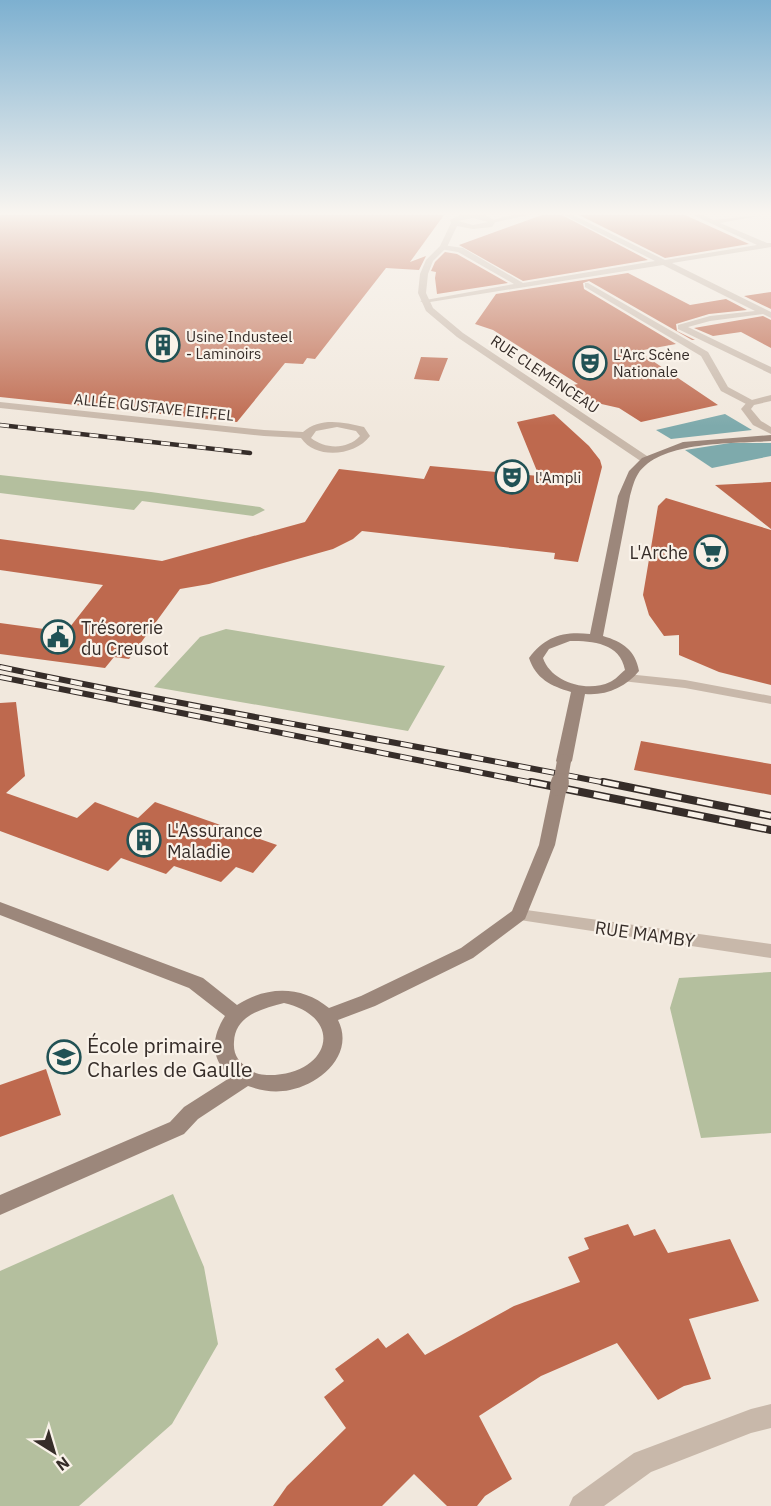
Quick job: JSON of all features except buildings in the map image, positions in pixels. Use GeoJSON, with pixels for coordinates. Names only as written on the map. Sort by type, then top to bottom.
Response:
{"type":"FeatureCollection","features":[{"type":"Feature","properties":{"kind":"main road"},"geometry":{"type":"LineString","coordinates":[[596,638],[624,496],[633,473],[646,460],[687,444],[771,438]]}},
{"type":"Feature","properties":{"kind":"main road"},"geometry":{"type":"LineString","coordinates":[[568,637],[596,638],[614,645],[628,655],[632,671],[627,678],[607,688],[577,697],[552,681],[537,666],[536,658],[539,651],[556,640],[568,637]]}},
{"type":"Feature","properties":{"kind":"main road"},"geometry":{"type":"LineString","coordinates":[[327,1017],[368,1001],[467,953],[519,915],[547,845],[577,697]]}},
{"type":"Feature","properties":{"kind":"main road"},"geometry":{"type":"LineString","coordinates":[[0,908],[196,983],[235,1014]]}},
{"type":"Feature","properties":{"kind":"main road"},"geometry":{"type":"LineString","coordinates":[[284,996],[301,999],[315,1006],[327,1017],[333,1030],[333,1044],[327,1058],[316,1070],[300,1079],[281,1084],[263,1083],[245,1078],[232,1068],[224,1055],[222,1041],[226,1027],[235,1014],[249,1004],[266,998],[284,996]]}},
{"type":"Feature","properties":{"kind":"main road"},"geometry":{"type":"LineString","coordinates":[[0,1205],[177,1128],[191,1113],[245,1078]]}},
{"type":"Feature","properties":{"kind":"street"},"geometry":{"type":"LineString","coordinates":[[421,285],[424,301],[520,285]]}},
{"type":"Feature","properties":{"kind":"street"},"geometry":{"type":"LineString","coordinates":[[588,285],[705,354],[724,388],[751,403]]}},
{"type":"Feature","properties":{"kind":"street"},"geometry":{"type":"LineString","coordinates":[[713,285],[769,311]]}},
{"type":"Feature","properties":{"kind":"street"},"geometry":{"type":"LineString","coordinates":[[721,285],[769,311]]}},
{"type":"Feature","properties":{"kind":"street","name":"RUE CLEMENCEAU"},"geometry":{"type":"LineString","coordinates":[[424,301],[445,324],[646,460]]}},
{"type":"Feature","properties":{"kind":"street"},"geometry":{"type":"LineString","coordinates":[[664,331],[719,317],[769,311]]}},
{"type":"Feature","properties":{"kind":"street"},"geometry":{"type":"LineString","coordinates":[[681,327],[771,370]]}},
{"type":"Feature","properties":{"kind":"street"},"geometry":{"type":"LineString","coordinates":[[771,398],[751,403],[746,409],[757,423],[771,431]]}},
{"type":"Feature","properties":{"kind":"street","name":"ALLÉE GUSTAVE EIFFEL"},"geometry":{"type":"LineString","coordinates":[[0,405],[264,433],[305,435],[320,426],[337,424],[353,426],[364,432],[365,436],[359,444],[352,447],[334,449],[309,443],[305,435]]}},
{"type":"Feature","properties":{"kind":"street"},"geometry":{"type":"LineString","coordinates":[[627,678],[669,681],[771,700]]}},
{"type":"Feature","properties":{"kind":"street","name":"RUE MAMBY"},"geometry":{"type":"LineString","coordinates":[[519,915],[771,951]]}},
{"type":"Feature","properties":{"kind":"street"},"geometry":{"type":"LineString","coordinates":[[582,1506],[643,1462],[751,1421],[771,1416]]}},
{"type":"Feature","properties":{"kind":"green space"},"geometry":{"type":"Polygon","coordinates":[[[0,475],[151,492],[260,507],[265,510],[253,516],[142,501],[134,510],[0,493],[0,475]]]}},
{"type":"Feature","properties":{"kind":"green space"},"geometry":{"type":"Polygon","coordinates":[[[226,629],[445,666],[408,731],[154,687],[200,637],[226,629]]]}},
{"type":"Feature","properties":{"kind":"green space"},"geometry":{"type":"Polygon","coordinates":[[[771,972],[771,1133],[701,1138],[670,1008],[679,978],[771,972]]]}},
{"type":"Feature","properties":{"kind":"green space"},"geometry":{"type":"Polygon","coordinates":[[[173,1194],[204,1267],[218,1344],[172,1424],[79,1506],[0,1506],[0,1271],[173,1194]]]}},
{"type":"Feature","properties":{"kind":"water"},"geometry":{"type":"Polygon","coordinates":[[[725,414],[752,430],[671,439],[656,430],[725,414]]]}},
{"type":"Feature","properties":{"kind":"water"},"geometry":{"type":"Polygon","coordinates":[[[730,443],[771,443],[771,456],[712,468],[685,450],[730,443]]]}},
{"type":"Feature","properties":{"kind":"railway"},"geometry":{"type":"LineString","coordinates":[[0,425],[250,453]]}},
{"type":"Feature","properties":{"kind":"railway"},"geometry":{"type":"LineString","coordinates":[[0,667],[152,698],[611,784]]}},
{"type":"Feature","properties":{"kind":"railway"},"geometry":{"type":"LineString","coordinates":[[0,677],[538,784]]}},
{"type":"Feature","properties":{"kind":"railway"},"geometry":{"type":"LineString","coordinates":[[531,782],[771,830]]}},
{"type":"Feature","properties":{"kind":"railway"},"geometry":{"type":"LineString","coordinates":[[603,782],[771,816]]}},
{"type":"Feature","properties":{"kind":"place","name":"Usine Industeel - Laminoirs"},"geometry":{"type":"Point","coordinates":[163,345]}},
{"type":"Feature","properties":{"kind":"place","name":"L'Arc Scène Nationale"},"geometry":{"type":"Point","coordinates":[590,363]}},
{"type":"Feature","properties":{"kind":"place","name":"l'Ampli"},"geometry":{"type":"Point","coordinates":[512,477]}},
{"type":"Feature","properties":{"kind":"place","name":"L'Arche"},"geometry":{"type":"Point","coordinates":[711,552]}},
{"type":"Feature","properties":{"kind":"place","name":"Trésorerie du Creusot"},"geometry":{"type":"Point","coordinates":[58,637]}},
{"type":"Feature","properties":{"kind":"place","name":"L'Assurance Maladie"},"geometry":{"type":"Point","coordinates":[144,840]}},
{"type":"Feature","properties":{"kind":"place","name":"École primaire Charles de Gaulle"},"geometry":{"type":"Point","coordinates":[64,1057]}}]}
